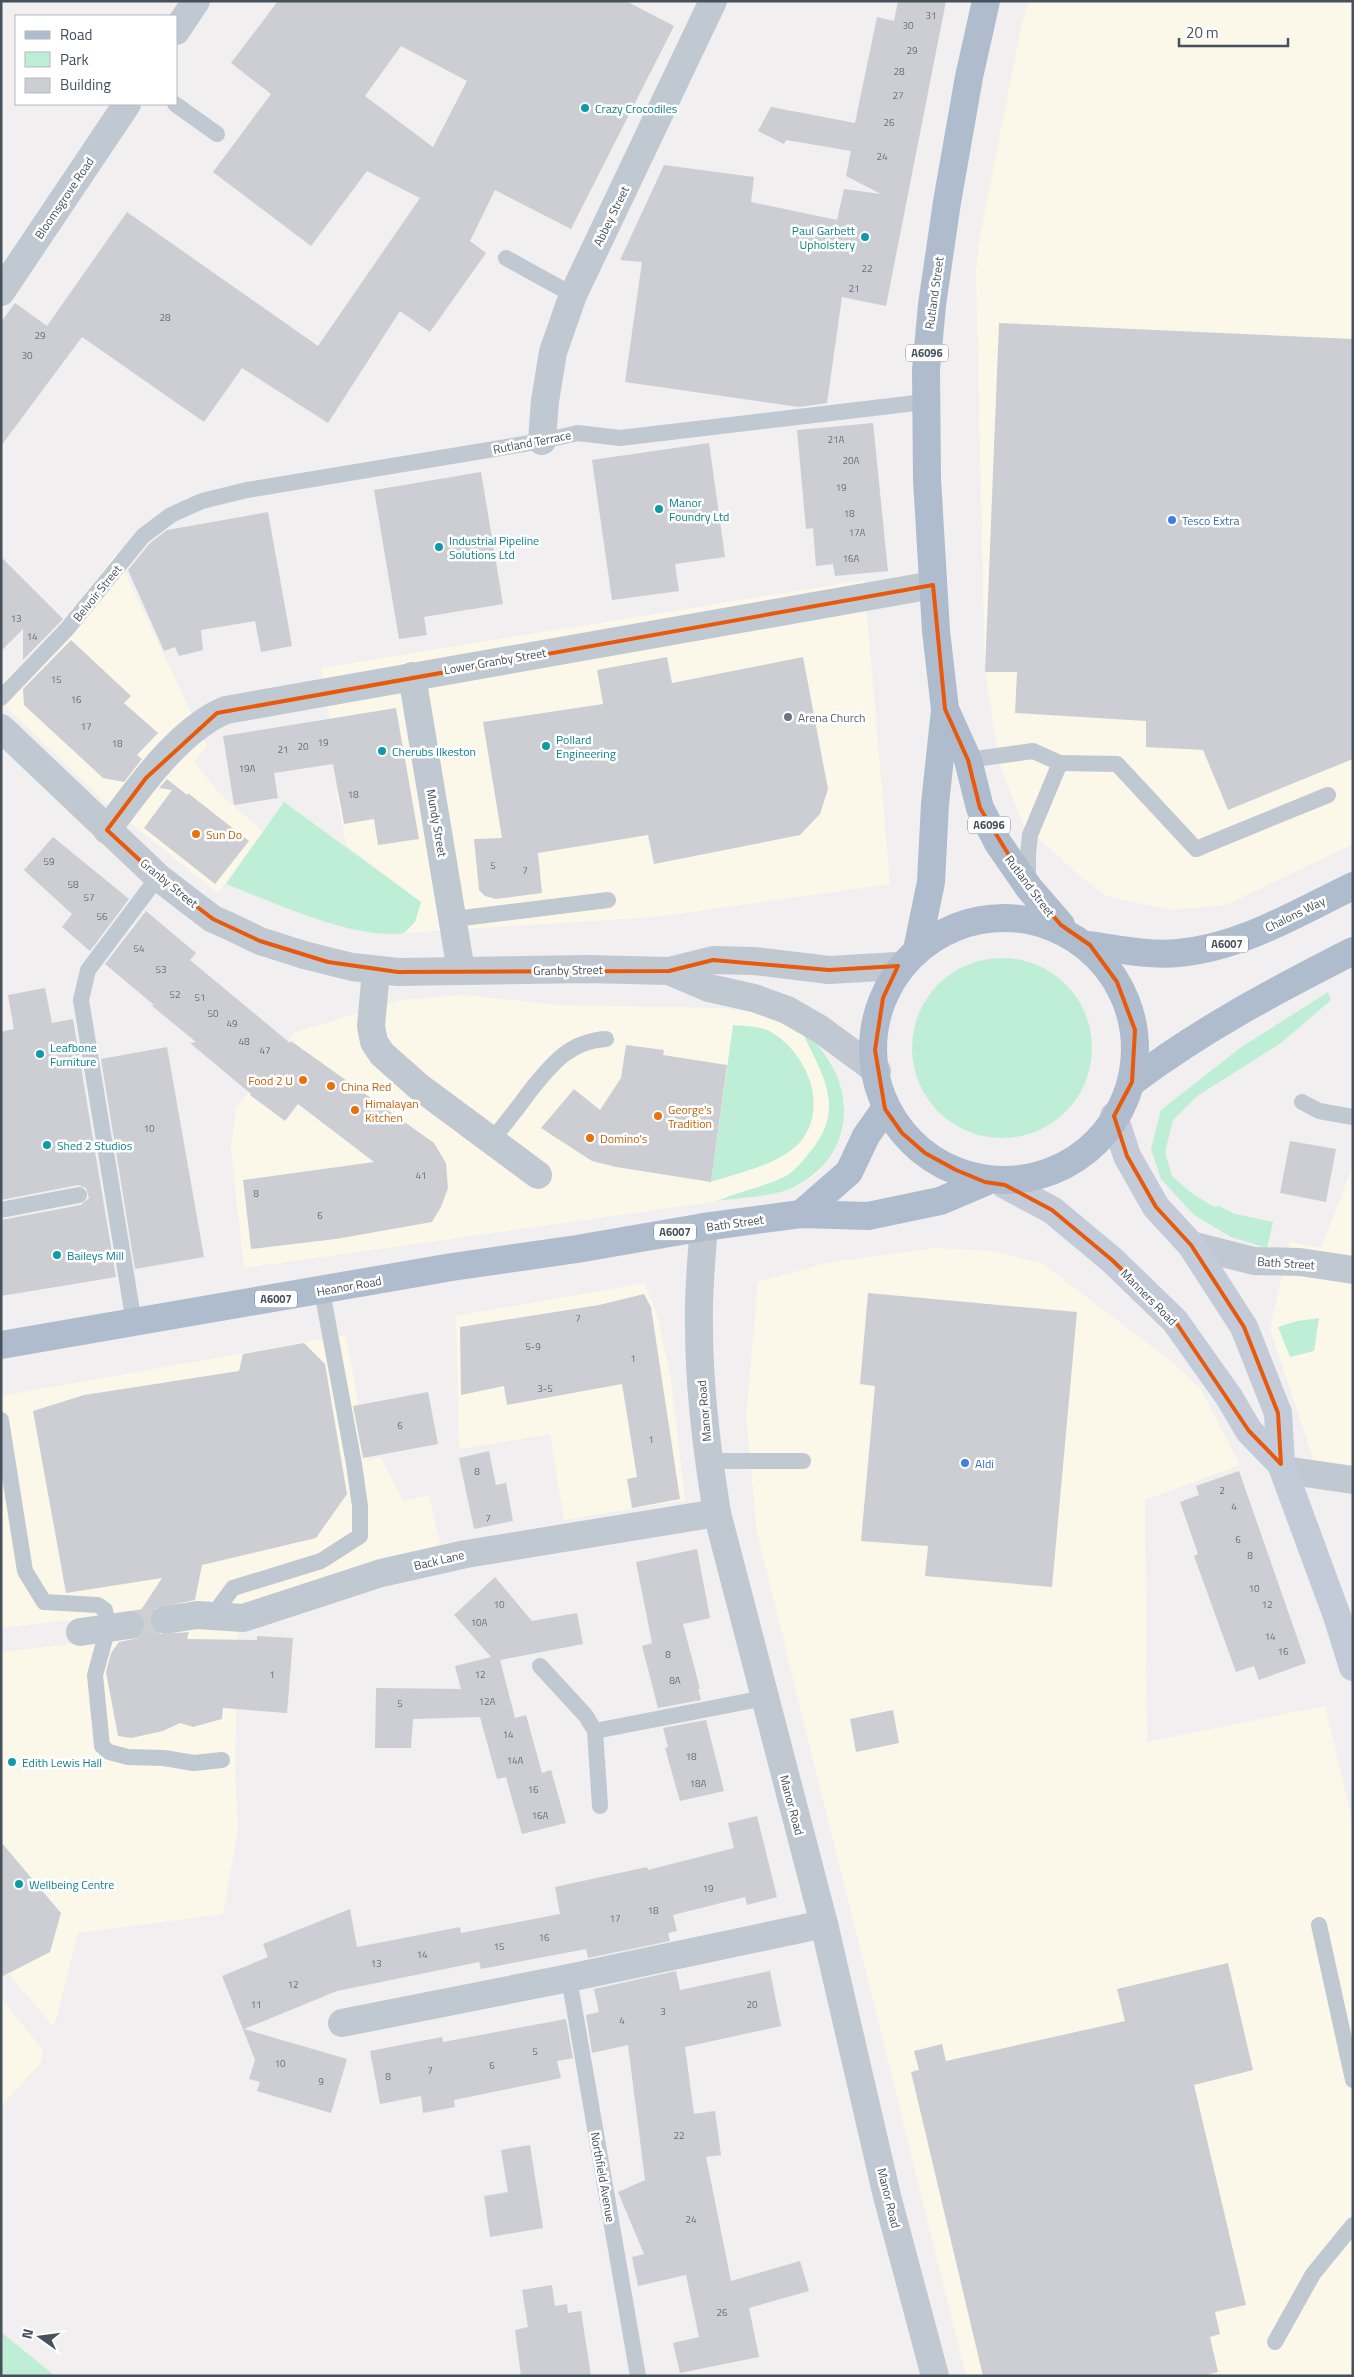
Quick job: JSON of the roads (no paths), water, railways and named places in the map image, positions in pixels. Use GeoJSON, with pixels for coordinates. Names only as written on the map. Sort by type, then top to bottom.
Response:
{"type":"FeatureCollection","features":[{"type":"Feature","properties":{"kind":"main road","name":"Rutland Street"},"geometry":{"type":"LineString","coordinates":[[918,945],[931,882],[935,804],[945,708],[937,648],[924,402],[928,336],[940,246],[969,77],[986,1]]}},
{"type":"Feature","properties":{"kind":"main road","name":"Rutland Street"},"geometry":{"type":"LineString","coordinates":[[945,708],[968,760],[980,808],[998,843],[1028,888],[1061,925]]}},
{"type":"Feature","properties":{"kind":"main road","name":"Chalons Way"},"geometry":{"type":"LineString","coordinates":[[1090,945],[1175,954],[1196,951],[1222,945],[1263,930],[1353,886]]}},
{"type":"Feature","properties":{"kind":"main road","name":"A6007"},"geometry":{"type":"LineString","coordinates":[[975,921],[1061,925],[1075,932],[1090,945],[1117,982],[1135,1030],[1132,1082],[1114,1116],[1094,1146],[1071,1164],[1050,1176],[1028,1183],[995,1184],[925,1153],[902,1133],[885,1110],[875,1050],[877,1023],[883,998],[898,966],[918,945],[952,928],[975,921]]}},
{"type":"Feature","properties":{"kind":"main road","name":"A6007"},"geometry":{"type":"LineString","coordinates":[[1132,1082],[1164,1058],[1239,1010],[1353,951]]}},
{"type":"Feature","properties":{"kind":"main road"},"geometry":{"type":"LineString","coordinates":[[801,1214],[848,1172],[866,1136],[885,1110]]}},
{"type":"Feature","properties":{"kind":"main road","name":"Manners Road"},"geometry":{"type":"LineString","coordinates":[[1114,1116],[1127,1156],[1156,1207],[1191,1245],[1244,1327],[1278,1413],[1282,1467],[1345,1620],[1353,1667]]}},
{"type":"Feature","properties":{"kind":"main road","name":"Manners Road"},"geometry":{"type":"LineString","coordinates":[[995,1184],[1052,1210],[1112,1260],[1175,1321],[1229,1397],[1249,1431],[1282,1467]]}},
{"type":"Feature","properties":{"kind":"main road","name":"Bath Street"},"geometry":{"type":"LineString","coordinates":[[550,1253],[801,1214],[868,1216],[940,1201],[995,1184]]}},
{"type":"Feature","properties":{"kind":"main road","name":"Heanor Road"},"geometry":{"type":"LineString","coordinates":[[1,1345],[452,1267],[550,1253]]}},
{"type":"Feature","properties":{"kind":"street"},"geometry":{"type":"LineString","coordinates":[[178,28],[196,1]]}},
{"type":"Feature","properties":{"kind":"street","name":"Abbey Street"},"geometry":{"type":"LineString","coordinates":[[542,441],[545,401],[553,352],[573,295],[713,1]]}},
{"type":"Feature","properties":{"kind":"street","name":"Bloomsgrove Road"},"geometry":{"type":"LineString","coordinates":[[1,292],[126,105]]}},
{"type":"Feature","properties":{"kind":"street","name":"Lower Granby Street"},"geometry":{"type":"LineString","coordinates":[[107,830],[146,778],[176,747],[217,713],[226,710],[933,585]]}},
{"type":"Feature","properties":{"kind":"street","name":"Mundy Street"},"geometry":{"type":"LineString","coordinates":[[412,676],[461,971]]}},
{"type":"Feature","properties":{"kind":"street","name":"Granby Street"},"geometry":{"type":"LineString","coordinates":[[1,728],[158,877],[213,918],[260,940],[328,962],[376,971],[588,969],[669,971],[713,960],[754,961],[829,970],[898,966]]}},
{"type":"Feature","properties":{"kind":"street"},"geometry":{"type":"LineString","coordinates":[[376,971],[371,1026],[374,1042],[382,1054],[418,1086],[538,1175]]}},
{"type":"Feature","properties":{"kind":"street","name":"Granby Street"},"geometry":{"type":"LineString","coordinates":[[669,971],[709,988],[754,998],[787,1010],[820,1029],[878,1071]]}},
{"type":"Feature","properties":{"kind":"street","name":"Manor Road"},"geometry":{"type":"LineString","coordinates":[[704,1228],[699,1293],[699,1350],[708,1461],[717,1513],[824,1924],[888,2196],[935,2376]]}},
{"type":"Feature","properties":{"kind":"street","name":"Bath Street"},"geometry":{"type":"LineString","coordinates":[[1191,1245],[1254,1261],[1300,1262],[1353,1270]]}},
{"type":"Feature","properties":{"kind":"street"},"geometry":{"type":"LineString","coordinates":[[1282,1467],[1353,1480]]}},
{"type":"Feature","properties":{"kind":"street","name":"Back Lane"},"geometry":{"type":"LineString","coordinates":[[166,1620],[197,1615],[243,1618],[381,1573],[466,1554],[717,1513]]}},
{"type":"Feature","properties":{"kind":"street"},"geometry":{"type":"LineString","coordinates":[[80,1632],[119,1627]]}},
{"type":"Feature","properties":{"kind":"street"},"geometry":{"type":"LineString","coordinates":[[342,2023],[569,1978],[824,1924]]}},
{"type":"Feature","properties":{"kind":"lane"},"geometry":{"type":"LineString","coordinates":[[176,105],[217,134]]}},
{"type":"Feature","properties":{"kind":"lane"},"geometry":{"type":"LineString","coordinates":[[506,258],[573,295]]}},
{"type":"Feature","properties":{"kind":"lane","name":"Rutland Terrace"},"geometry":{"type":"LineString","coordinates":[[202,501],[246,490],[542,441],[578,433],[620,438],[924,402]]}},
{"type":"Feature","properties":{"kind":"lane","name":"Belvoir Street"},"geometry":{"type":"LineString","coordinates":[[1,698],[67,629],[143,536],[171,515],[202,501]]}},
{"type":"Feature","properties":{"kind":"lane"},"geometry":{"type":"LineString","coordinates":[[968,760],[1033,750],[1060,763],[1117,764],[1196,849],[1328,795]]}},
{"type":"Feature","properties":{"kind":"lane"},"geometry":{"type":"LineString","coordinates":[[1028,888],[1030,835],[1060,763]]}},
{"type":"Feature","properties":{"kind":"lane"},"geometry":{"type":"LineString","coordinates":[[134,1323],[80,1000],[88,970],[158,877]]}},
{"type":"Feature","properties":{"kind":"lane"},"geometry":{"type":"LineString","coordinates":[[454,920],[608,900]]}},
{"type":"Feature","properties":{"kind":"lane"},"geometry":{"type":"LineString","coordinates":[[492,1140],[549,1067],[562,1054],[585,1042],[606,1039]]}},
{"type":"Feature","properties":{"kind":"lane"},"geometry":{"type":"LineString","coordinates":[[1302,1102],[1319,1110],[1353,1117]]}},
{"type":"Feature","properties":{"kind":"lane"},"geometry":{"type":"LineString","coordinates":[[1,1210],[79,1196]]}},
{"type":"Feature","properties":{"kind":"lane"},"geometry":{"type":"LineString","coordinates":[[217,1616],[221,1604],[233,1588],[321,1561],[360,1536],[360,1506],[322,1291]]}},
{"type":"Feature","properties":{"kind":"lane"},"geometry":{"type":"LineString","coordinates":[[1,1420],[25,1571],[35,1590],[44,1602],[98,1605],[105,1610],[119,1627],[95,1675],[102,1746],[109,1752],[128,1757],[164,1758],[194,1763],[222,1760]]}},
{"type":"Feature","properties":{"kind":"lane"},"geometry":{"type":"LineString","coordinates":[[708,1461],[803,1461]]}},
{"type":"Feature","properties":{"kind":"lane"},"geometry":{"type":"LineString","coordinates":[[540,1666],[586,1716],[595,1731],[600,1806]]}},
{"type":"Feature","properties":{"kind":"lane"},"geometry":{"type":"LineString","coordinates":[[595,1731],[764,1698]]}},
{"type":"Feature","properties":{"kind":"lane"},"geometry":{"type":"LineString","coordinates":[[1319,1925],[1353,2080]]}},
{"type":"Feature","properties":{"kind":"lane","name":"Northfield Avenue"},"geometry":{"type":"LineString","coordinates":[[569,1978],[638,2376]]}},
{"type":"Feature","properties":{"kind":"lane"},"geometry":{"type":"LineString","coordinates":[[1275,2342],[1313,2274],[1353,2225]]}},
{"type":"Feature","properties":{"kind":"tunnel"},"geometry":{"type":"LineString","coordinates":[[130,1625],[165,1620]]}},
{"type":"Feature","properties":{"kind":"place","name":"Crazy Crocodiles"},"geometry":{"type":"Point","coordinates":[585,108]}},
{"type":"Feature","properties":{"kind":"place","name":"Paul Garbett Upholstery"},"geometry":{"type":"Point","coordinates":[865,237]}},
{"type":"Feature","properties":{"kind":"place","name":"Manor Foundry Ltd"},"geometry":{"type":"Point","coordinates":[659,509]}},
{"type":"Feature","properties":{"kind":"place","name":"Tesco Extra"},"geometry":{"type":"Point","coordinates":[1172,520]}},
{"type":"Feature","properties":{"kind":"place","name":"Industrial Pipeline Solutions Ltd"},"geometry":{"type":"Point","coordinates":[439,547]}},
{"type":"Feature","properties":{"kind":"place","name":"Arena Church"},"geometry":{"type":"Point","coordinates":[788,717]}},
{"type":"Feature","properties":{"kind":"place","name":"Pollard Engineering"},"geometry":{"type":"Point","coordinates":[546,746]}},
{"type":"Feature","properties":{"kind":"place","name":"Cherubs Ilkeston"},"geometry":{"type":"Point","coordinates":[382,751]}},
{"type":"Feature","properties":{"kind":"place","name":"Sun Do"},"geometry":{"type":"Point","coordinates":[196,834]}},
{"type":"Feature","properties":{"kind":"place","name":"Leafbone Furniture"},"geometry":{"type":"Point","coordinates":[40,1054]}},
{"type":"Feature","properties":{"kind":"place","name":"Food 2 U"},"geometry":{"type":"Point","coordinates":[303,1080]}},
{"type":"Feature","properties":{"kind":"place","name":"China Red"},"geometry":{"type":"Point","coordinates":[331,1086]}},
{"type":"Feature","properties":{"kind":"place","name":"Himalayan Kitchen"},"geometry":{"type":"Point","coordinates":[355,1110]}},
{"type":"Feature","properties":{"kind":"place","name":"George's Tradition"},"geometry":{"type":"Point","coordinates":[658,1116]}},
{"type":"Feature","properties":{"kind":"place","name":"Domino's"},"geometry":{"type":"Point","coordinates":[590,1138]}},
{"type":"Feature","properties":{"kind":"place","name":"Shed 2 Studios"},"geometry":{"type":"Point","coordinates":[47,1145]}},
{"type":"Feature","properties":{"kind":"place","name":"Baileys Mill"},"geometry":{"type":"Point","coordinates":[57,1255]}},
{"type":"Feature","properties":{"kind":"place","name":"Aldi"},"geometry":{"type":"Point","coordinates":[965,1463]}},
{"type":"Feature","properties":{"kind":"place","name":"Edith Lewis Hall"},"geometry":{"type":"Point","coordinates":[12,1762]}},
{"type":"Feature","properties":{"kind":"place","name":"Wellbeing Centre"},"geometry":{"type":"Point","coordinates":[19,1884]}}]}
